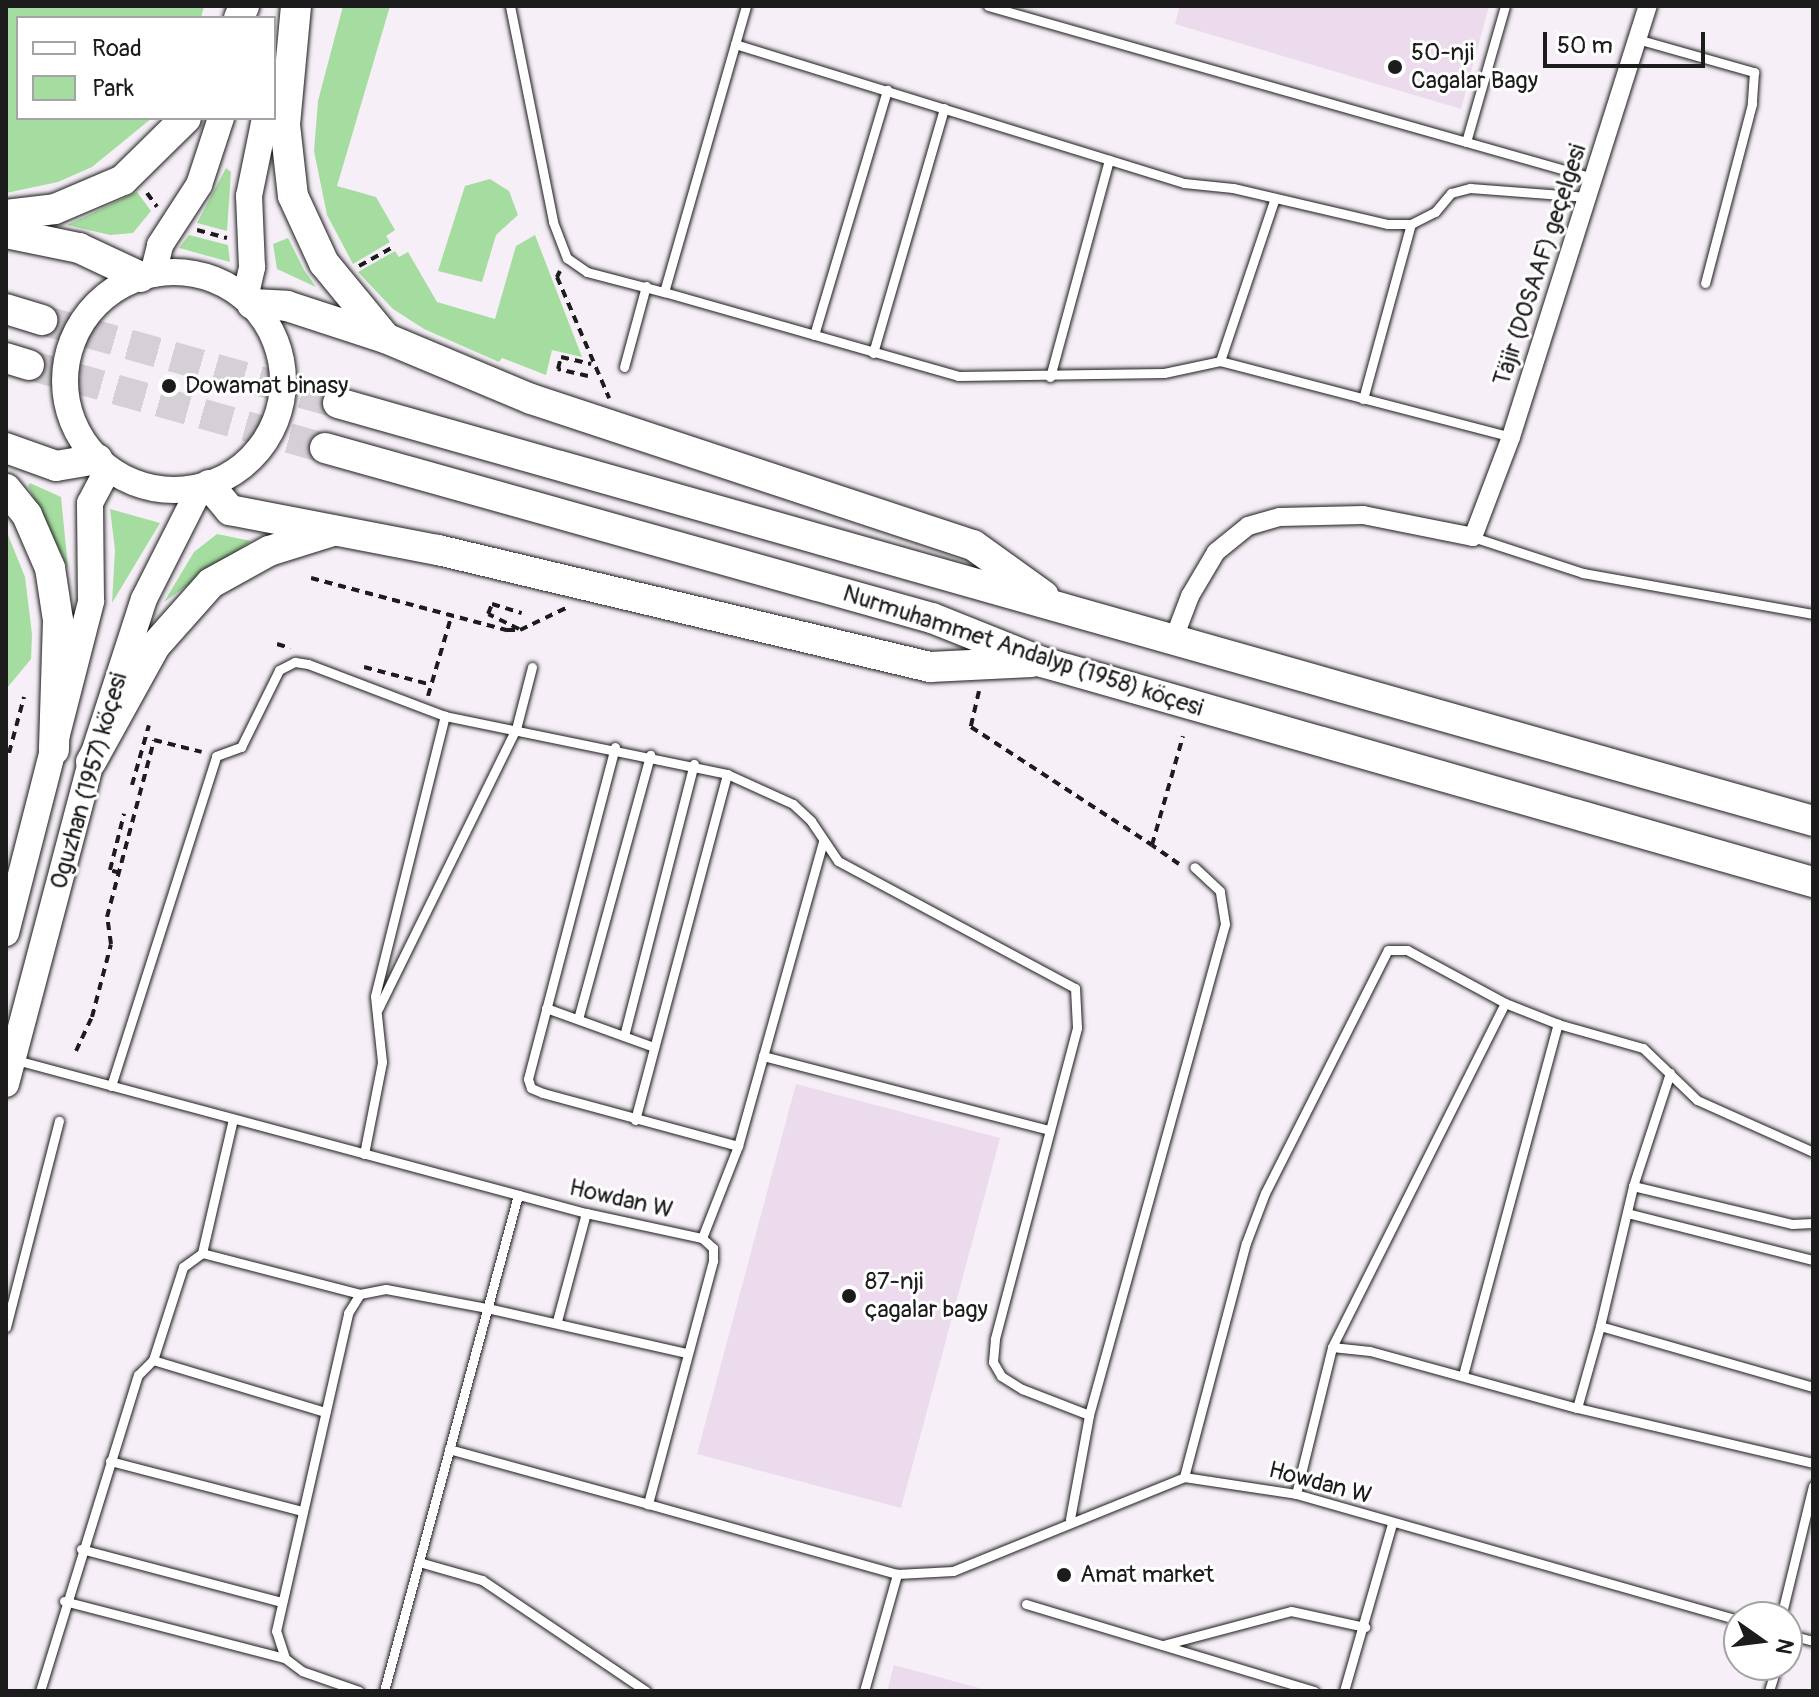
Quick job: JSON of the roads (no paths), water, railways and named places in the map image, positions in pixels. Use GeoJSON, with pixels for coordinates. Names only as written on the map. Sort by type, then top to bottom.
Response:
{"type":"FeatureCollection","features":[{"type":"Feature","properties":{"kind":"main road"},"geometry":{"type":"LineString","coordinates":[[276,78],[296,6]]}},
{"type":"Feature","properties":{"kind":"main road"},"geometry":{"type":"LineString","coordinates":[[296,6],[285,125],[293,196],[324,263],[385,338]]}},
{"type":"Feature","properties":{"kind":"main road"},"geometry":{"type":"LineString","coordinates":[[6,215],[55,209],[123,180],[184,120]]}},
{"type":"Feature","properties":{"kind":"main road"},"geometry":{"type":"LineString","coordinates":[[102,464],[69,411],[68,356],[94,307],[147,275],[160,245],[199,185],[220,120]]}},
{"type":"Feature","properties":{"kind":"main road"},"geometry":{"type":"LineString","coordinates":[[6,448],[56,466],[102,464],[152,489],[204,486],[254,455],[280,407],[279,352],[248,301],[252,267],[249,196],[265,120]]}},
{"type":"Feature","properties":{"kind":"main road"},"geometry":{"type":"LineString","coordinates":[[6,233],[79,248],[147,275],[201,275],[248,301],[287,306],[385,338],[531,399],[973,545],[1054,604]]}},
{"type":"Feature","properties":{"kind":"main road"},"geometry":{"type":"LineString","coordinates":[[6,309],[42,320]]}},
{"type":"Feature","properties":{"kind":"main road","name":"Nurmuhammet Andalyp (1958) köçesi"},"geometry":{"type":"LineString","coordinates":[[338,403],[937,576],[1054,604],[1813,821]]}},
{"type":"Feature","properties":{"kind":"main road","name":"Nurmuhammet Andalyp (1958) köçesi"},"geometry":{"type":"LineString","coordinates":[[325,448],[932,618],[1042,662],[1813,882]]}},
{"type":"Feature","properties":{"kind":"main road","name":"Oguzhan (1957) köçesi"},"geometry":{"type":"LineString","coordinates":[[6,933],[91,601],[90,503],[102,464]]}},
{"type":"Feature","properties":{"kind":"main road"},"geometry":{"type":"LineString","coordinates":[[204,486],[230,510],[336,530],[930,667],[1042,662]]}},
{"type":"Feature","properties":{"kind":"main road","name":"Oguzhan (1957) köçesi"},"geometry":{"type":"LineString","coordinates":[[6,1084],[91,762],[144,599],[204,486]]}},
{"type":"Feature","properties":{"kind":"main road"},"geometry":{"type":"LineString","coordinates":[[6,489],[27,515],[50,568],[58,620],[54,750]]}},
{"type":"Feature","properties":{"kind":"main road"},"geometry":{"type":"LineString","coordinates":[[91,762],[155,646],[211,583],[269,551],[336,530]]}},
{"type":"Feature","properties":{"kind":"street","name":"Täjir (DOSAAF) geçelgesi"},"geometry":{"type":"LineString","coordinates":[[1473,537],[1511,437],[1648,6]]}},
{"type":"Feature","properties":{"kind":"street"},"geometry":{"type":"LineString","coordinates":[[1174,638],[1216,552],[1248,526],[1280,517],[1363,515],[1473,537]]}},
{"type":"Feature","properties":{"kind":"lane"},"geometry":{"type":"LineString","coordinates":[[510,6],[553,222],[567,258],[587,272],[646,286],[958,376],[1164,373],[1220,361],[1511,437]]}},
{"type":"Feature","properties":{"kind":"lane"},"geometry":{"type":"LineString","coordinates":[[664,292],[746,6]]}},
{"type":"Feature","properties":{"kind":"lane"},"geometry":{"type":"LineString","coordinates":[[988,6],[1466,142],[1590,188]]}},
{"type":"Feature","properties":{"kind":"lane"},"geometry":{"type":"LineString","coordinates":[[1466,142],[1505,6]]}},
{"type":"Feature","properties":{"kind":"lane"},"geometry":{"type":"LineString","coordinates":[[1637,39],[1754,72],[1752,104],[1705,283]]}},
{"type":"Feature","properties":{"kind":"lane"},"geometry":{"type":"LineString","coordinates":[[735,44],[1184,183],[1275,198],[1388,224],[1411,224],[1435,212],[1451,193],[1470,188],[1590,188]]}},
{"type":"Feature","properties":{"kind":"lane"},"geometry":{"type":"LineString","coordinates":[[814,335],[887,90]]}},
{"type":"Feature","properties":{"kind":"lane"},"geometry":{"type":"LineString","coordinates":[[873,353],[944,108]]}},
{"type":"Feature","properties":{"kind":"lane"},"geometry":{"type":"LineString","coordinates":[[1050,377],[1109,160]]}},
{"type":"Feature","properties":{"kind":"lane"},"geometry":{"type":"LineString","coordinates":[[1220,361],[1275,198]]}},
{"type":"Feature","properties":{"kind":"lane"},"geometry":{"type":"LineString","coordinates":[[1363,399],[1411,224]]}},
{"type":"Feature","properties":{"kind":"lane"},"geometry":{"type":"LineString","coordinates":[[624,367],[646,286]]}},
{"type":"Feature","properties":{"kind":"lane"},"geometry":{"type":"LineString","coordinates":[[1473,537],[1583,573],[1813,614]]}},
{"type":"Feature","properties":{"kind":"lane"},"geometry":{"type":"LineString","coordinates":[[111,1086],[216,756],[241,747],[287,664],[308,664],[445,716],[615,747],[727,774],[793,804],[838,861],[1075,988],[1077,1028],[993,1362],[1001,1376],[1022,1389],[1089,1415]]}},
{"type":"Feature","properties":{"kind":"lane"},"geometry":{"type":"LineString","coordinates":[[378,1009],[516,729],[532,667]]}},
{"type":"Feature","properties":{"kind":"lane"},"geometry":{"type":"LineString","coordinates":[[364,1154],[382,1062],[375,996],[397,893],[445,716]]}},
{"type":"Feature","properties":{"kind":"lane"},"geometry":{"type":"LineString","coordinates":[[615,747],[528,1079],[531,1088],[635,1120],[738,1146]]}},
{"type":"Feature","properties":{"kind":"lane"},"geometry":{"type":"LineString","coordinates":[[578,1019],[650,755]]}},
{"type":"Feature","properties":{"kind":"lane"},"geometry":{"type":"LineString","coordinates":[[624,1036],[694,764]]}},
{"type":"Feature","properties":{"kind":"lane"},"geometry":{"type":"LineString","coordinates":[[635,1120],[727,774]]}},
{"type":"Feature","properties":{"kind":"lane"},"geometry":{"type":"LineString","coordinates":[[702,1238],[738,1146],[823,841]]}},
{"type":"Feature","properties":{"kind":"lane"},"geometry":{"type":"LineString","coordinates":[[1070,1519],[1089,1415],[1225,924],[1220,891],[1198,870]]}},
{"type":"Feature","properties":{"kind":"lane"},"geometry":{"type":"LineString","coordinates":[[1184,1477],[1260,1206],[1377,964],[1388,950],[1398,947],[1505,1003],[1558,1024],[1643,1048],[1697,1100],[1813,1152]]}},
{"type":"Feature","properties":{"kind":"lane"},"geometry":{"type":"LineString","coordinates":[[1296,1494],[1332,1347],[1505,1003]]}},
{"type":"Feature","properties":{"kind":"lane"},"geometry":{"type":"LineString","coordinates":[[546,1008],[654,1047]]}},
{"type":"Feature","properties":{"kind":"lane"},"geometry":{"type":"LineString","coordinates":[[1463,1375],[1558,1024]]}},
{"type":"Feature","properties":{"kind":"lane"},"geometry":{"type":"LineString","coordinates":[[763,1056],[1050,1130]]}},
{"type":"Feature","properties":{"kind":"lane","name":"Howdan W"},"geometry":{"type":"LineString","coordinates":[[13,1059],[586,1213],[702,1238],[713,1248],[713,1261],[648,1504],[897,1574],[953,1571],[1070,1519],[1184,1477],[1296,1494],[1392,1524],[1723,1616]]}},
{"type":"Feature","properties":{"kind":"lane"},"geometry":{"type":"LineString","coordinates":[[1577,1408],[1633,1186],[1670,1073]]}},
{"type":"Feature","properties":{"kind":"lane"},"geometry":{"type":"LineString","coordinates":[[40,1691],[64,1601],[138,1375],[153,1360],[183,1267],[202,1253],[233,1119]]}},
{"type":"Feature","properties":{"kind":"lane"},"geometry":{"type":"LineString","coordinates":[[6,1327],[59,1121]]}},
{"type":"Feature","properties":{"kind":"lane"},"geometry":{"type":"LineString","coordinates":[[1633,1186],[1792,1224],[1813,1223]]}},
{"type":"Feature","properties":{"kind":"lane"},"geometry":{"type":"LineString","coordinates":[[384,1691],[518,1195]]}},
{"type":"Feature","properties":{"kind":"lane"},"geometry":{"type":"LineString","coordinates":[[557,1321],[586,1213]]}},
{"type":"Feature","properties":{"kind":"lane"},"geometry":{"type":"LineString","coordinates":[[1627,1213],[1813,1260]]}},
{"type":"Feature","properties":{"kind":"lane"},"geometry":{"type":"LineString","coordinates":[[202,1253],[360,1294],[386,1289],[557,1321],[687,1353]]}},
{"type":"Feature","properties":{"kind":"lane"},"geometry":{"type":"LineString","coordinates":[[285,1658],[276,1631],[281,1602],[348,1313],[360,1294]]}},
{"type":"Feature","properties":{"kind":"lane"},"geometry":{"type":"LineString","coordinates":[[1600,1326],[1813,1387]]}},
{"type":"Feature","properties":{"kind":"lane"},"geometry":{"type":"LineString","coordinates":[[1332,1347],[1463,1375],[1577,1408],[1813,1463]]}},
{"type":"Feature","properties":{"kind":"lane"},"geometry":{"type":"LineString","coordinates":[[153,1360],[325,1412]]}},
{"type":"Feature","properties":{"kind":"lane"},"geometry":{"type":"LineString","coordinates":[[449,1449],[648,1504]]}},
{"type":"Feature","properties":{"kind":"lane"},"geometry":{"type":"LineString","coordinates":[[110,1461],[302,1511]]}},
{"type":"Feature","properties":{"kind":"lane"},"geometry":{"type":"LineString","coordinates":[[1785,1601],[1813,1486]]}},
{"type":"Feature","properties":{"kind":"lane"},"geometry":{"type":"LineString","coordinates":[[1344,1691],[1365,1627],[1392,1524]]}},
{"type":"Feature","properties":{"kind":"lane"},"geometry":{"type":"LineString","coordinates":[[81,1549],[281,1602]]}},
{"type":"Feature","properties":{"kind":"lane"},"geometry":{"type":"LineString","coordinates":[[419,1562],[482,1580],[646,1691]]}},
{"type":"Feature","properties":{"kind":"lane"},"geometry":{"type":"LineString","coordinates":[[864,1691],[897,1574]]}},
{"type":"Feature","properties":{"kind":"lane"},"geometry":{"type":"LineString","coordinates":[[64,1601],[285,1658],[302,1671],[359,1691]]}},
{"type":"Feature","properties":{"kind":"lane"},"geometry":{"type":"LineString","coordinates":[[1026,1604],[1314,1691]]}},
{"type":"Feature","properties":{"kind":"lane"},"geometry":{"type":"LineString","coordinates":[[1162,1645],[1291,1611],[1365,1627]]}},
{"type":"Feature","properties":{"kind":"tunnel"},"geometry":{"type":"LineString","coordinates":[[42,320],[338,403]]}},
{"type":"Feature","properties":{"kind":"tunnel"},"geometry":{"type":"LineString","coordinates":[[29,365],[325,448]]}},
{"type":"Feature","properties":{"kind":"place","name":"50-nji Cagalar Bagy"},"geometry":{"type":"Point","coordinates":[1395,67]}},
{"type":"Feature","properties":{"kind":"place","name":"Dowamat binasy"},"geometry":{"type":"Point","coordinates":[169,386]}},
{"type":"Feature","properties":{"kind":"place","name":"87-nji çagalar bagy"},"geometry":{"type":"Point","coordinates":[849,1296]}},
{"type":"Feature","properties":{"kind":"place","name":"Amat market"},"geometry":{"type":"Point","coordinates":[1064,1575]}}]}
